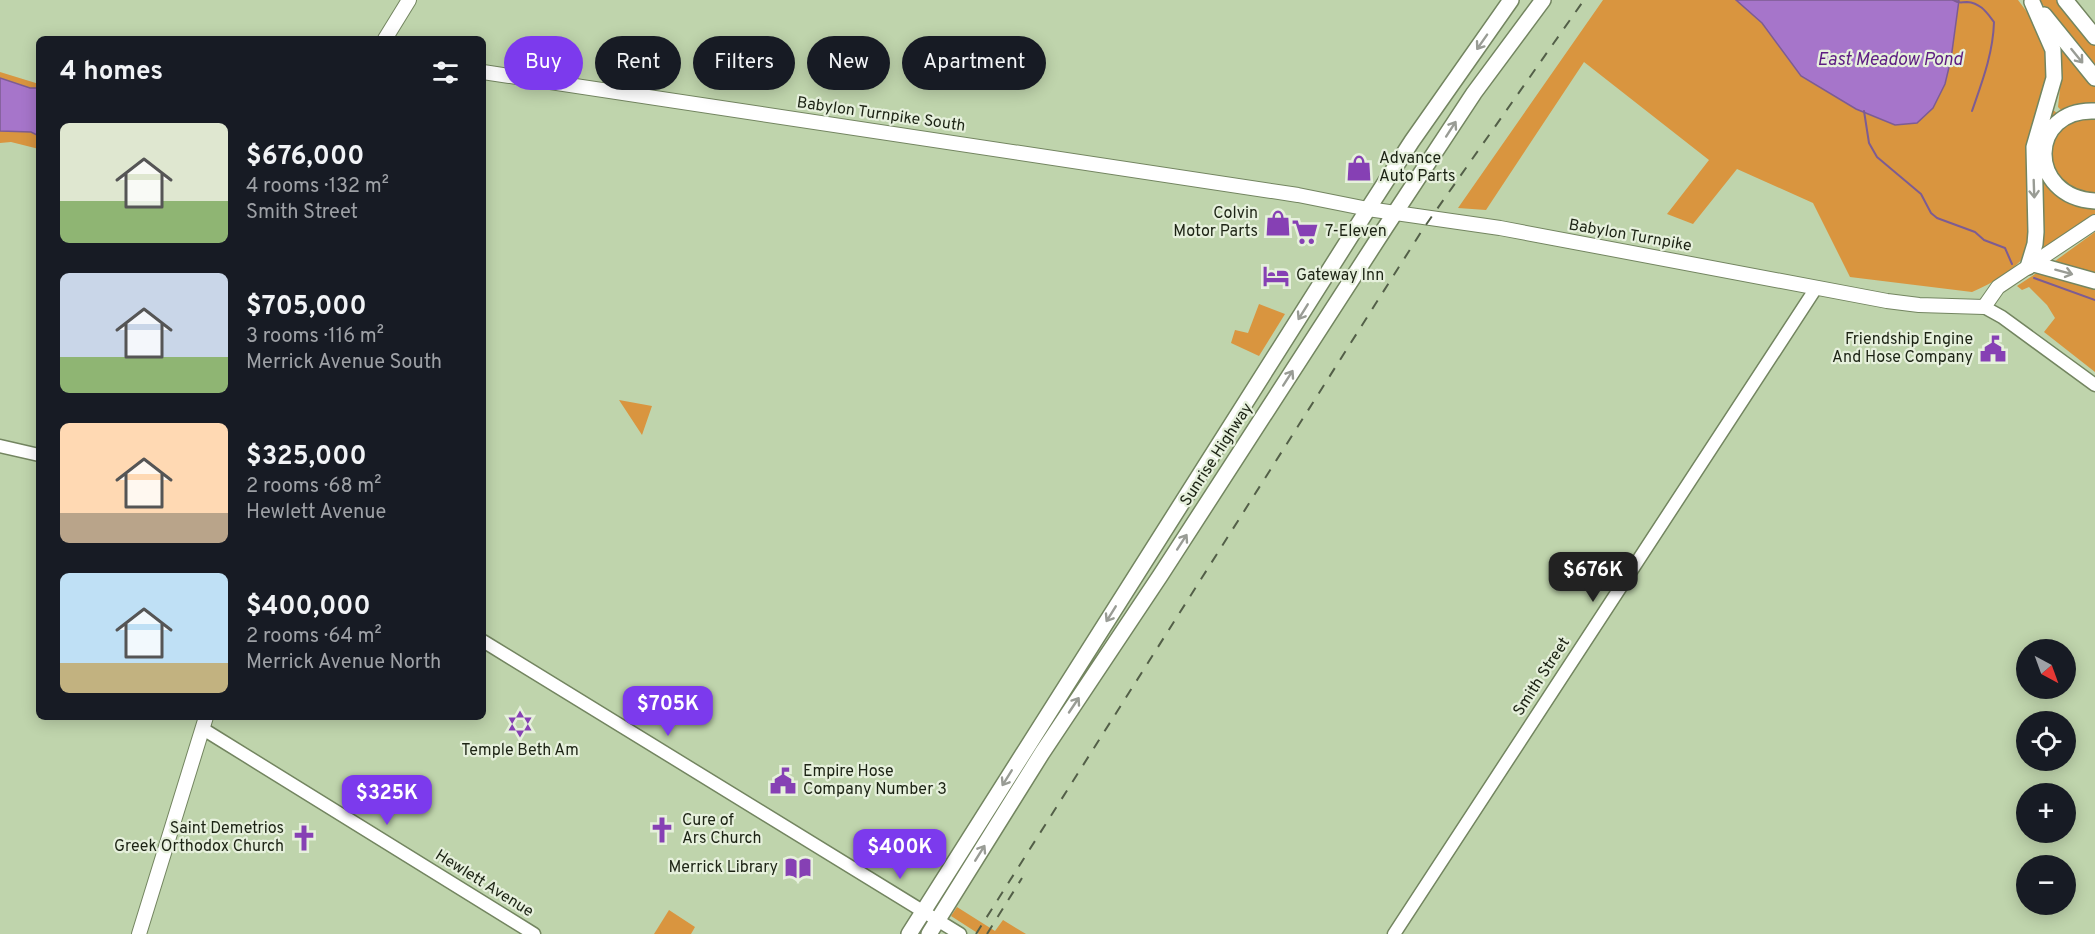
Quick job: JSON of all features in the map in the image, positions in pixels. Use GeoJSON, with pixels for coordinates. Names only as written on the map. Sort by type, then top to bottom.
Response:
{"type":"FeatureCollection","features":[{"type":"Feature","properties":{"kind":"highway","name":"Sunrise Highway"},"geometry":{"type":"LineString","coordinates":[[909,934],[1368,209],[1412,141],[1511,0]]}},
{"type":"Feature","properties":{"kind":"highway"},"geometry":{"type":"LineString","coordinates":[[1511,42],[1522,16],[1523,9],[1519,0]]}},
{"type":"Feature","properties":{"kind":"highway","name":"Sunrise Highway"},"geometry":{"type":"LineString","coordinates":[[929,934],[1042,753],[1167,566],[1395,213],[1474,93],[1543,0]]}},
{"type":"Feature","properties":{"kind":"highway"},"geometry":{"type":"LineString","coordinates":[[2067,0],[2095,22]]}},
{"type":"Feature","properties":{"kind":"highway"},"geometry":{"type":"LineString","coordinates":[[2067,0],[2095,37]]}},
{"type":"Feature","properties":{"kind":"highway"},"geometry":{"type":"LineString","coordinates":[[2032,1],[2095,78]]}},
{"type":"Feature","properties":{"kind":"highway"},"geometry":{"type":"LineString","coordinates":[[2032,1],[2053,50],[2054,78],[2034,147],[2036,232],[2031,265],[2095,281]]}},
{"type":"Feature","properties":{"kind":"highway"},"geometry":{"type":"LineString","coordinates":[[2051,91],[2056,110],[2066,115]]}},
{"type":"Feature","properties":{"kind":"highway"},"geometry":{"type":"LineString","coordinates":[[2095,111],[2081,111],[2066,115],[2048,135],[2043,154],[2051,179],[2061,190],[2077,198],[2095,201]]}},
{"type":"Feature","properties":{"kind":"main road"},"geometry":{"type":"LineString","coordinates":[[387,36],[409,0]]}},
{"type":"Feature","properties":{"kind":"main road","name":"Babylon Turnpike South"},"geometry":{"type":"LineString","coordinates":[[486,72],[1132,170]]}},
{"type":"Feature","properties":{"kind":"main road","name":"Babylon Turnpike"},"geometry":{"type":"LineString","coordinates":[[1132,170],[1500,228],[1816,288],[1919,305],[1984,307]]}},
{"type":"Feature","properties":{"kind":"main road"},"geometry":{"type":"LineString","coordinates":[[1984,307],[1998,287],[2095,222]]}},
{"type":"Feature","properties":{"kind":"main road"},"geometry":{"type":"LineString","coordinates":[[139,934],[204,723]]}},
{"type":"Feature","properties":{"kind":"street","name":"Smith Street"},"geometry":{"type":"LineString","coordinates":[[1394,934],[1816,288]]}},
{"type":"Feature","properties":{"kind":"street"},"geometry":{"type":"LineString","coordinates":[[1984,307],[2002,317],[2095,385]]}},
{"type":"Feature","properties":{"kind":"street"},"geometry":{"type":"LineString","coordinates":[[0,446],[36,454]]}},
{"type":"Feature","properties":{"kind":"street"},"geometry":{"type":"LineString","coordinates":[[486,643],[960,934]]}},
{"type":"Feature","properties":{"kind":"street","name":"Hewlett Avenue"},"geometry":{"type":"LineString","coordinates":[[204,723],[534,934]]}},
{"type":"Feature","properties":{"kind":"shaded area"},"geometry":{"type":"Polygon","coordinates":[[[1603,0],[1736,0],[1762,23],[1801,76],[1856,109],[1895,125],[1917,123],[1933,108],[1945,84],[1951,59],[1959,0],[2018,0],[2038,27],[2048,55],[2049,67],[2031,248],[2005,274],[1972,292],[1850,277],[1813,203],[1737,169],[1693,224],[1667,214],[1709,160],[1584,62],[1486,210],[1458,208],[1603,0]]]}},
{"type":"Feature","properties":{"kind":"shaded area"},"geometry":{"type":"Polygon","coordinates":[[[2039,0],[2056,0],[2095,45],[2095,68],[2039,0]]]}},
{"type":"Feature","properties":{"kind":"shaded area"},"geometry":{"type":"Polygon","coordinates":[[[2055,44],[2067,53],[2095,87],[2095,107],[2062,111],[2058,107],[2062,70],[2055,44]]]}},
{"type":"Feature","properties":{"kind":"shaded area"},"geometry":{"type":"Polygon","coordinates":[[[0,72],[36,83],[36,148],[11,142],[0,143],[0,72]]]}},
{"type":"Feature","properties":{"kind":"shaded area"},"geometry":{"type":"Polygon","coordinates":[[[2050,107],[2060,116],[2041,165],[2095,205],[2095,214],[2040,252],[2037,155],[2050,107]]]}},
{"type":"Feature","properties":{"kind":"shaded area"},"geometry":{"type":"Polygon","coordinates":[[[2095,115],[2095,198],[2062,186],[2048,167],[2055,129],[2069,118],[2095,115]]]}},
{"type":"Feature","properties":{"kind":"shaded area"},"geometry":{"type":"Polygon","coordinates":[[[2095,232],[2095,277],[2051,264],[2095,232]]]}},
{"type":"Feature","properties":{"kind":"shaded area"},"geometry":{"type":"Polygon","coordinates":[[[2043,273],[2095,285],[2095,372],[2044,332],[2055,318],[2047,305],[2029,287],[2022,290],[2017,286],[2035,274],[2043,273]]]}},
{"type":"Feature","properties":{"kind":"shaded area"},"geometry":{"type":"Polygon","coordinates":[[[1259,304],[1285,314],[1259,356],[1231,343],[1235,330],[1248,333],[1259,304]]]}},
{"type":"Feature","properties":{"kind":"shaded area"},"geometry":{"type":"Polygon","coordinates":[[[619,400],[652,406],[642,435],[619,400]]]}},
{"type":"Feature","properties":{"kind":"shaded area"},"geometry":{"type":"Polygon","coordinates":[[[957,907],[995,931],[1003,920],[1026,934],[979,934],[951,916],[957,907]]]}},
{"type":"Feature","properties":{"kind":"shaded area"},"geometry":{"type":"Polygon","coordinates":[[[669,910],[695,927],[691,934],[654,934],[669,910]]]}},
{"type":"Feature","properties":{"kind":"water","name":"East Meadow Pond"},"geometry":{"type":"Polygon","coordinates":[[[1736,0],[1959,0],[1951,59],[1945,84],[1933,108],[1917,123],[1895,125],[1856,109],[1801,76],[1762,23],[1736,0]]]}},
{"type":"Feature","properties":{"kind":"water"},"geometry":{"type":"Polygon","coordinates":[[[0,78],[36,88],[36,134],[31,132],[0,131],[0,78]]]}},
{"type":"Feature","properties":{"kind":"waterway"},"geometry":{"type":"LineString","coordinates":[[1953,0],[1976,4],[1994,22],[1989,57],[1972,111]]}},
{"type":"Feature","properties":{"kind":"waterway"},"geometry":{"type":"LineString","coordinates":[[1864,111],[1869,143],[1877,157],[1921,194],[1931,213],[1937,218],[1975,232],[1984,240],[2005,248],[2012,264]]}},
{"type":"Feature","properties":{"kind":"waterway"},"geometry":{"type":"LineString","coordinates":[[2034,278],[2095,300]]}},
{"type":"Feature","properties":{"kind":"railway"},"geometry":{"type":"LineString","coordinates":[[976,934],[1423,229],[1584,0]]}},
{"type":"Feature","properties":{"kind":"railway"},"geometry":{"type":"LineString","coordinates":[[987,934],[1022,878]]}},
{"type":"Feature","properties":{"kind":"place","name":"Advance Auto Parts"},"geometry":{"type":"Point","coordinates":[1359,168]}},
{"type":"Feature","properties":{"kind":"place","name":"Colvin Motor Parts"},"geometry":{"type":"Point","coordinates":[1278,223]}},
{"type":"Feature","properties":{"kind":"place","name":"7-Eleven"},"geometry":{"type":"Point","coordinates":[1305,232]}},
{"type":"Feature","properties":{"kind":"place","name":"Gateway Inn"},"geometry":{"type":"Point","coordinates":[1276,276]}},
{"type":"Feature","properties":{"kind":"place","name":"Friendship Engine And Hose Company"},"geometry":{"type":"Point","coordinates":[1993,349]}},
{"type":"Feature","properties":{"kind":"place","name":"Temple Beth Am"},"geometry":{"type":"Point","coordinates":[520,724]}},
{"type":"Feature","properties":{"kind":"place","name":"Empire Hose Company Number 3"},"geometry":{"type":"Point","coordinates":[783,781]}},
{"type":"Feature","properties":{"kind":"place","name":"Cure of Ars Church"},"geometry":{"type":"Point","coordinates":[662,830]}},
{"type":"Feature","properties":{"kind":"place","name":"Saint Demetrios Greek Orthodox Church"},"geometry":{"type":"Point","coordinates":[304,838]}},
{"type":"Feature","properties":{"kind":"place","name":"Merrick Library"},"geometry":{"type":"Point","coordinates":[798,868]}}]}
